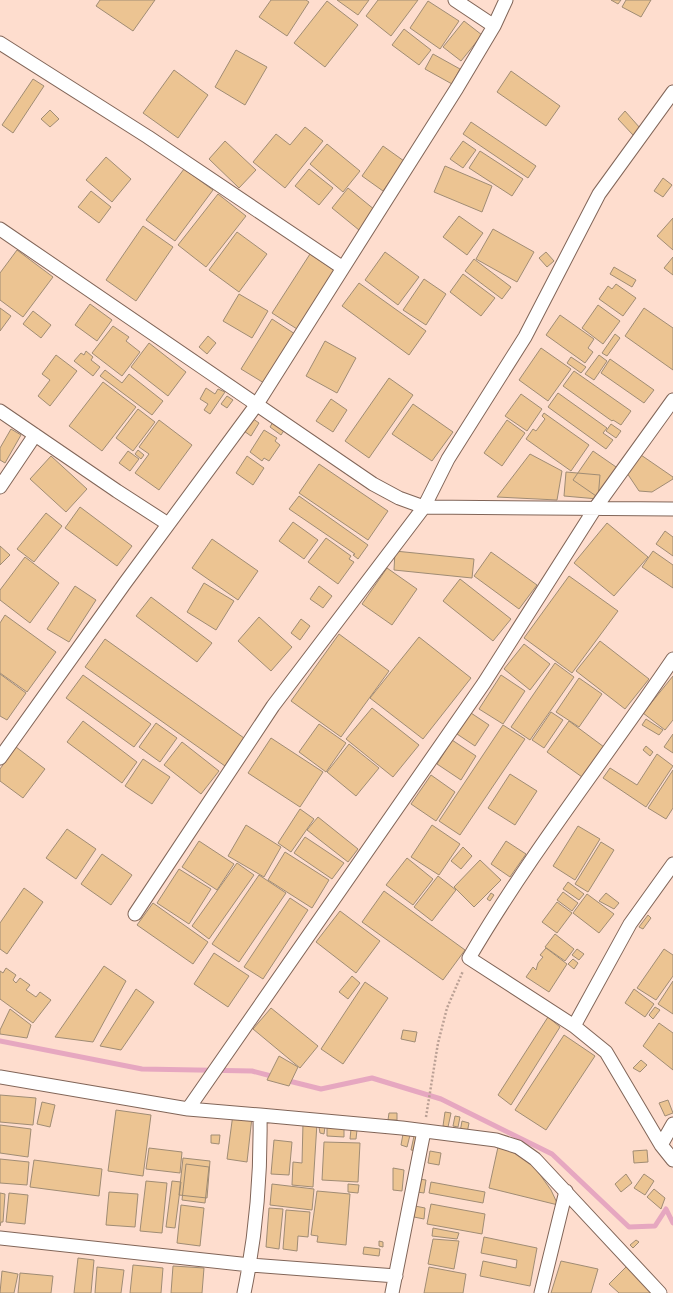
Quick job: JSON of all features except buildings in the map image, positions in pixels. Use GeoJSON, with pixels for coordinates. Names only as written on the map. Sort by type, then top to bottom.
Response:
{"type":"FeatureCollection","features":[{"type":"Feature","properties":{"kind":"street"},"geometry":{"type":"LineString","coordinates":[[455,0],[494,26]]}},
{"type":"Feature","properties":{"kind":"street"},"geometry":{"type":"LineString","coordinates":[[0,758],[168,524],[257,404],[457,88],[494,26],[506,0]]}},
{"type":"Feature","properties":{"kind":"street"},"geometry":{"type":"LineString","coordinates":[[0,43],[148,137],[343,268]]}},
{"type":"Feature","properties":{"kind":"street"},"geometry":{"type":"LineString","coordinates":[[135,914],[273,706],[424,507],[448,459],[525,337],[599,194],[673,92]]}},
{"type":"Feature","properties":{"kind":"street"},"geometry":{"type":"LineString","coordinates":[[0,229],[373,484],[399,498],[424,507],[596,507],[673,509]]}},
{"type":"Feature","properties":{"kind":"street"},"geometry":{"type":"LineString","coordinates":[[188,1109],[484,683],[596,507],[673,400]]}},
{"type":"Feature","properties":{"kind":"street"},"geometry":{"type":"LineString","coordinates":[[0,410],[35,436],[168,524]]}},
{"type":"Feature","properties":{"kind":"street"},"geometry":{"type":"LineString","coordinates":[[0,487],[35,436]]}},
{"type":"Feature","properties":{"kind":"street"},"geometry":{"type":"LineString","coordinates":[[673,659],[568,807],[491,920],[469,958],[574,1026],[606,1052],[661,1145],[673,1160]]}},
{"type":"Feature","properties":{"kind":"street"},"geometry":{"type":"LineString","coordinates":[[574,1026],[630,924],[673,864]]}},
{"type":"Feature","properties":{"kind":"street"},"geometry":{"type":"LineString","coordinates":[[0,1076],[188,1109],[424,1131],[496,1140],[518,1147],[536,1159],[660,1293]]}},
{"type":"Feature","properties":{"kind":"street"},"geometry":{"type":"LineString","coordinates":[[244,1293],[250,1265],[260,1156],[260,1115]]}},
{"type":"Feature","properties":{"kind":"street"},"geometry":{"type":"LineString","coordinates":[[661,1145],[673,1124]]}},
{"type":"Feature","properties":{"kind":"street"},"geometry":{"type":"LineString","coordinates":[[392,1293],[424,1131]]}},
{"type":"Feature","properties":{"kind":"street"},"geometry":{"type":"LineString","coordinates":[[541,1293],[566,1191]]}},
{"type":"Feature","properties":{"kind":"street"},"geometry":{"type":"LineString","coordinates":[[0,1238],[250,1265],[396,1276]]}},
{"type":"Feature","properties":{"kind":"path"},"geometry":{"type":"LineString","coordinates":[[427,1107],[438,1043],[447,1008],[469,958]]}},
{"type":"Feature","properties":{"kind":"waterway"},"geometry":{"type":"LineString","coordinates":[[0,1041],[142,1069],[252,1071],[275,1077]]}},
{"type":"Feature","properties":{"kind":"waterway"},"geometry":{"type":"LineString","coordinates":[[285,1080],[321,1089],[372,1078],[441,1099],[552,1154],[629,1227],[655,1226],[666,1209],[673,1223]]}}]}
